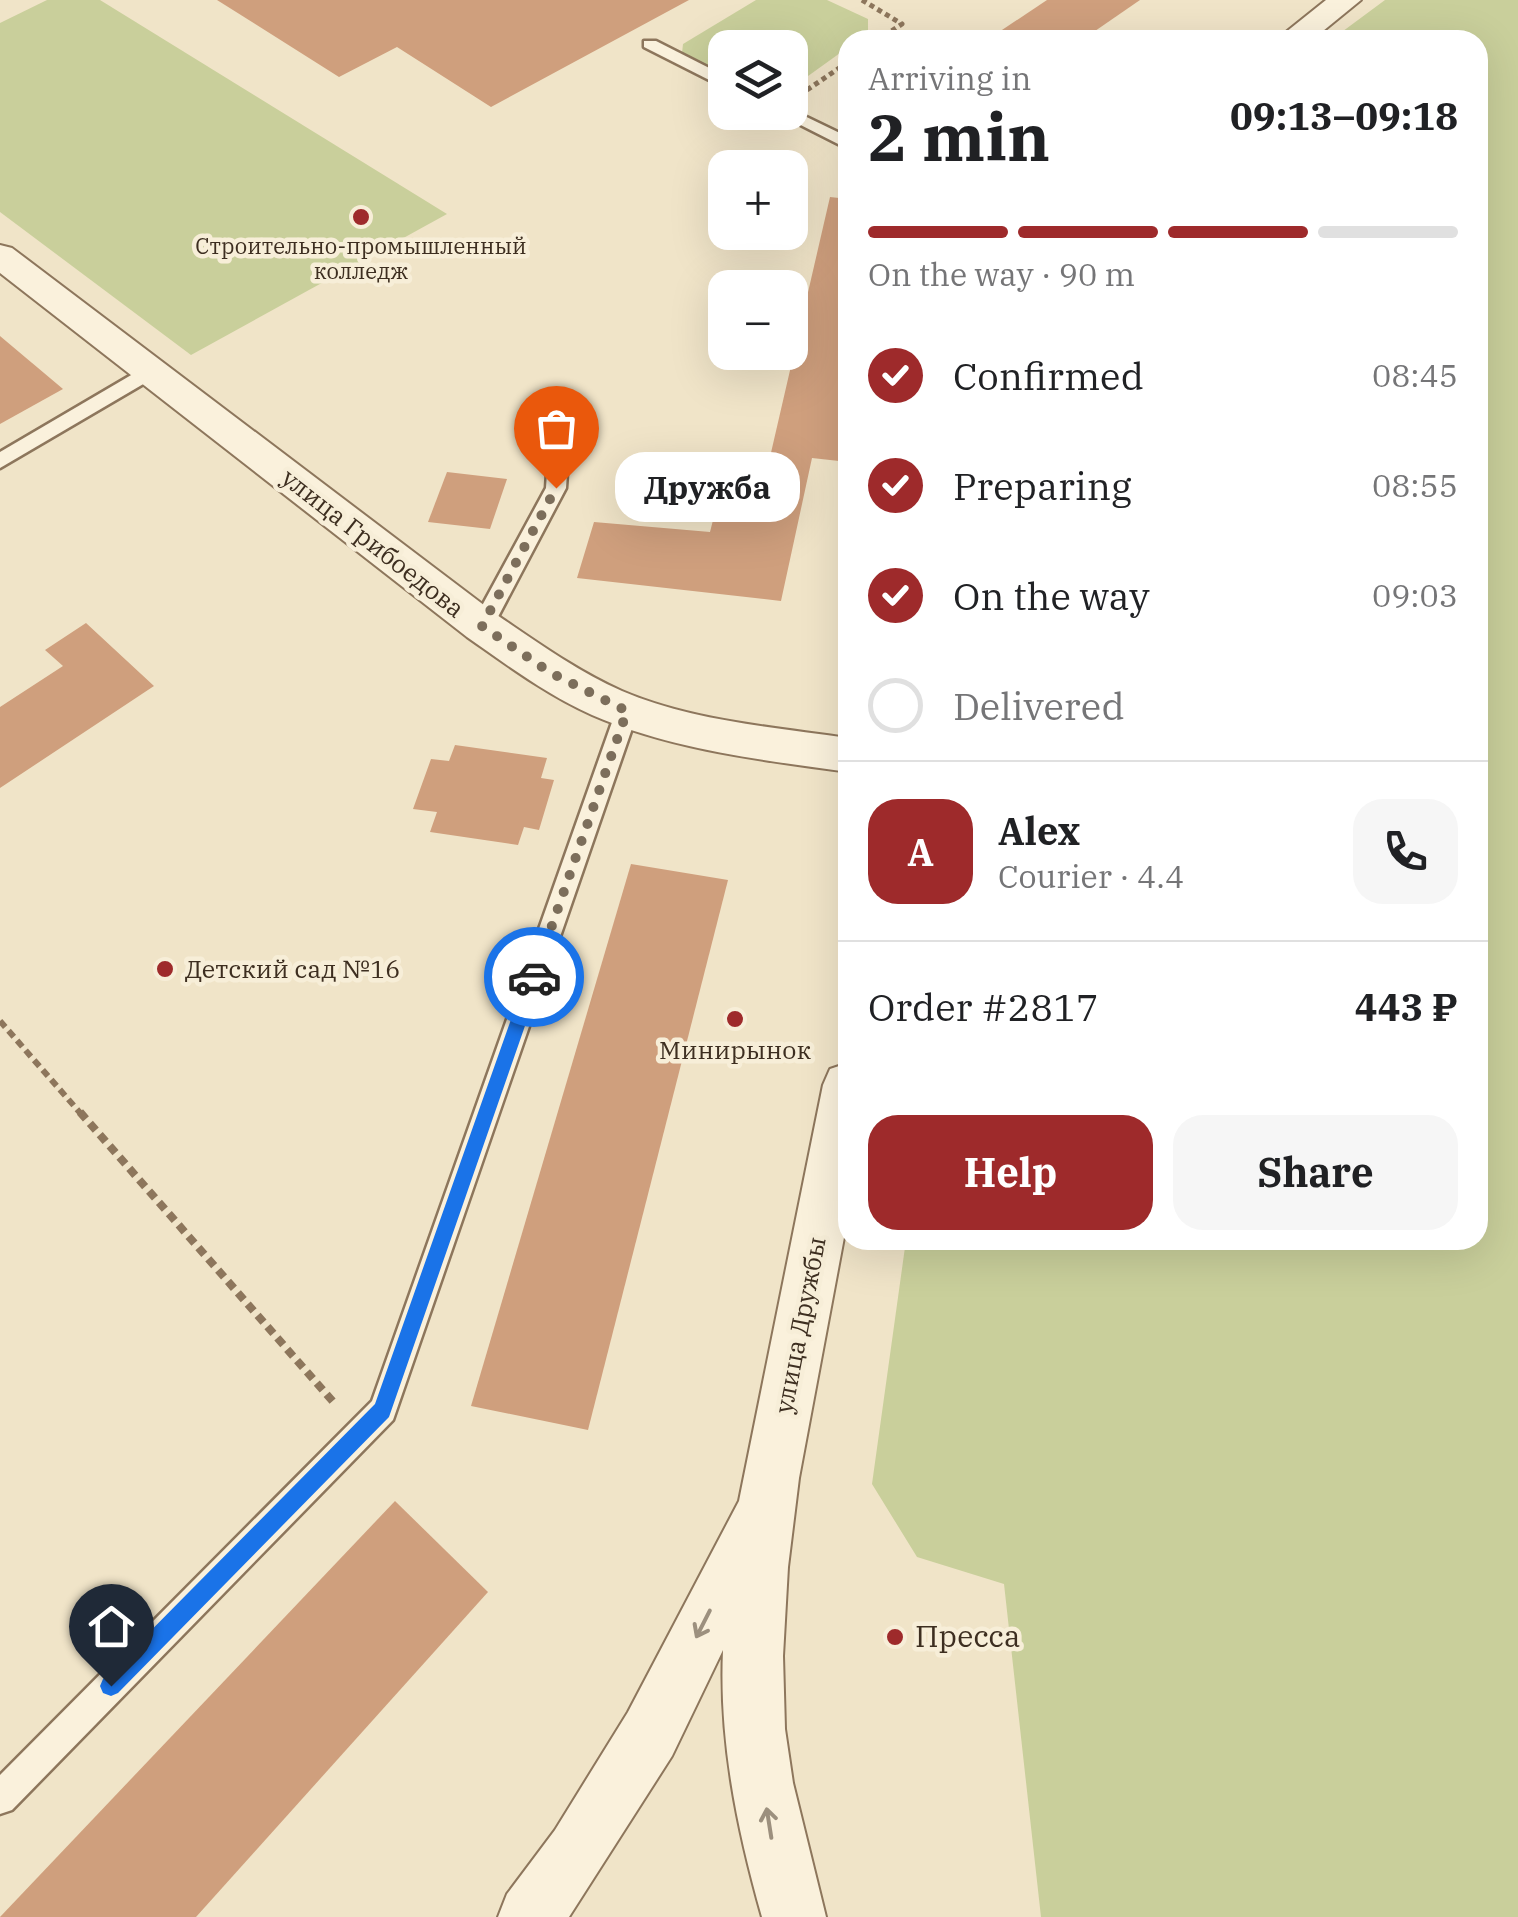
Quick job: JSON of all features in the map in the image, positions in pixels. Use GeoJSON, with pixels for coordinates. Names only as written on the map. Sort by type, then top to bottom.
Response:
{"type":"FeatureCollection","features":[{"type":"Feature","properties":{"kind":"street"},"geometry":{"type":"LineString","coordinates":[[1306,30],[1346,0]]}},
{"type":"Feature","properties":{"kind":"street","name":"улица Грибоедова"},"geometry":{"type":"LineString","coordinates":[[0,256],[482,626],[551,673],[627,711],[715,734],[838,754]]}},
{"type":"Feature","properties":{"kind":"street","name":"улица Дружбы"},"geometry":{"type":"LineString","coordinates":[[763,1506],[838,1135]]}},
{"type":"Feature","properties":{"kind":"street"},"geometry":{"type":"LineString","coordinates":[[530,1917],[577,1852],[650,1734],[763,1506]]}},
{"type":"Feature","properties":{"kind":"street"},"geometry":{"type":"LineString","coordinates":[[763,1506],[754,1701],[772,1842],[794,1917]]}},
{"type":"Feature","properties":{"kind":"lane"},"geometry":{"type":"LineString","coordinates":[[650,44],[708,74]]}},
{"type":"Feature","properties":{"kind":"lane"},"geometry":{"type":"LineString","coordinates":[[808,124],[838,139]]}},
{"type":"Feature","properties":{"kind":"lane"},"geometry":{"type":"LineString","coordinates":[[0,462],[150,371]]}},
{"type":"Feature","properties":{"kind":"lane"},"geometry":{"type":"LineString","coordinates":[[482,626],[556,488],[557,473],[546,417]]}},
{"type":"Feature","properties":{"kind":"lane"},"geometry":{"type":"LineString","coordinates":[[0,1798],[383,1410],[627,711]]}},
{"type":"Feature","properties":{"kind":"path"},"geometry":{"type":"LineString","coordinates":[[862,0],[902,24],[893,30]]}},
{"type":"Feature","properties":{"kind":"path"},"geometry":{"type":"LineString","coordinates":[[808,89],[838,69]]}},
{"type":"Feature","properties":{"kind":"path"},"geometry":{"type":"LineString","coordinates":[[0,1021],[360,1433]]}},
{"type":"Feature","properties":{"kind":"green space"},"geometry":{"type":"Polygon","coordinates":[[[47,0],[100,0],[447,214],[191,355],[0,212],[0,23],[47,0]]]}},
{"type":"Feature","properties":{"kind":"green space"},"geometry":{"type":"Polygon","coordinates":[[[756,0],[827,0],[868,19],[868,30],[838,30],[838,54],[808,76],[808,30],[708,30],[708,66],[682,53],[683,44],[756,0]]]}},
{"type":"Feature","properties":{"kind":"green space"},"geometry":{"type":"Polygon","coordinates":[[[1385,0],[1518,0],[1518,1917],[1041,1917],[1004,1584],[917,1557],[872,1484],[905,1250],[1488,1250],[1488,30],[1344,30],[1385,0]]]}},
{"type":"Feature","properties":{"kind":"building"},"geometry":{"type":"Polygon","coordinates":[[[217,0],[689,0],[491,107],[397,47],[339,77],[217,0]]]}},
{"type":"Feature","properties":{"kind":"building"},"geometry":{"type":"Polygon","coordinates":[[[1047,0],[1140,0],[1096,30],[1002,30],[1047,0]]]}},
{"type":"Feature","properties":{"kind":"building"},"geometry":{"type":"Polygon","coordinates":[[[830,197],[838,198],[838,461],[812,458],[781,601],[577,578],[594,522],[710,532],[730,453],[770,457],[790,370],[808,370],[808,292],[830,197]]]}},
{"type":"Feature","properties":{"kind":"building"},"geometry":{"type":"Polygon","coordinates":[[[0,336],[63,389],[0,424],[0,336]]]}},
{"type":"Feature","properties":{"kind":"building"},"geometry":{"type":"Polygon","coordinates":[[[447,472],[507,479],[490,529],[428,522],[447,472]]]}},
{"type":"Feature","properties":{"kind":"building"},"geometry":{"type":"Polygon","coordinates":[[[86,623],[154,686],[0,788],[0,707],[63,666],[45,650],[86,623]]]}},
{"type":"Feature","properties":{"kind":"building"},"geometry":{"type":"Polygon","coordinates":[[[455,745],[547,758],[541,778],[554,780],[539,830],[524,827],[518,845],[430,832],[437,812],[413,809],[431,759],[449,761],[455,745]]]}},
{"type":"Feature","properties":{"kind":"building"},"geometry":{"type":"Polygon","coordinates":[[[631,864],[728,880],[588,1430],[471,1406],[631,864]]]}},
{"type":"Feature","properties":{"kind":"building"},"geometry":{"type":"Polygon","coordinates":[[[395,1501],[488,1592],[196,1917],[0,1917],[395,1501]]]}},
{"type":"Feature","properties":{"kind":"way so far"},"geometry":{"type":"LineString","coordinates":[[534,977],[627,711],[551,673],[482,626],[556,488]]}},
{"type":"Feature","properties":{"kind":"place","name":"Строительно-промышленный колледж"},"geometry":{"type":"Point","coordinates":[361,217]}},
{"type":"Feature","properties":{"kind":"place","name":"Дружба"},"geometry":{"type":"Point","coordinates":[556,488]}},
{"type":"Feature","properties":{"kind":"place","name":"Детский сад №16"},"geometry":{"type":"Point","coordinates":[165,969]}},
{"type":"Feature","properties":{"kind":"place","name":"Минирынок"},"geometry":{"type":"Point","coordinates":[735,1019]}},
{"type":"Feature","properties":{"kind":"place","name":"Пресса"},"geometry":{"type":"Point","coordinates":[895,1637]}},
{"type":"Feature","properties":{"kind":"route"},"geometry":{"type":"LineString","coordinates":[[111,1686],[383,1410],[534,977]]}}]}
